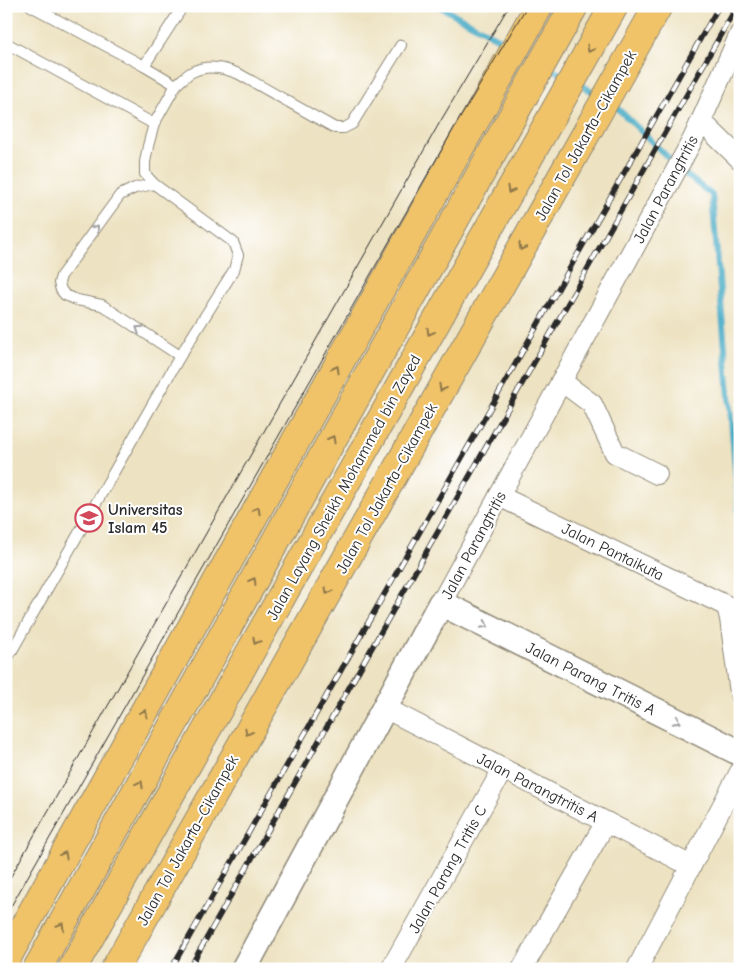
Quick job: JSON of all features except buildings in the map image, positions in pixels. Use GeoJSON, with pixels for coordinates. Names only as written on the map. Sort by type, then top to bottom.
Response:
{"type":"FeatureCollection","features":[{"type":"Feature","properties":{"kind":"highway"},"geometry":{"type":"LineString","coordinates":[[6,959],[539,6]]}},
{"type":"Feature","properties":{"kind":"highway","name":"Jalan Layang Sheikh Mohammed bin Zayed"},"geometry":{"type":"LineString","coordinates":[[37,969],[574,6]]}},
{"type":"Feature","properties":{"kind":"highway","name":"Jalan Layang Sheikh Mohammed bin Zayed"},"geometry":{"type":"LineString","coordinates":[[72,969],[614,6]]}},
{"type":"Feature","properties":{"kind":"highway","name":"Jalan Tol Jakarta–Cikampek"},"geometry":{"type":"LineString","coordinates":[[115,969],[658,6]]}},
{"type":"Feature","properties":{"kind":"street","name":"Jalan Parangtritis"},"geometry":{"type":"LineString","coordinates":[[244,969],[697,130],[740,34]]}},
{"type":"Feature","properties":{"kind":"street"},"geometry":{"type":"LineString","coordinates":[[697,130],[740,159]]}},
{"type":"Feature","properties":{"kind":"street"},"geometry":{"type":"LineString","coordinates":[[561,381],[592,404],[614,453],[658,474]]}},
{"type":"Feature","properties":{"kind":"street","name":"Jalan Pantaikuta"},"geometry":{"type":"LineString","coordinates":[[499,496],[727,606],[740,693]]}},
{"type":"Feature","properties":{"kind":"street","name":"Jalan Parang Tritis A"},"geometry":{"type":"LineString","coordinates":[[441,603],[740,753]]}},
{"type":"Feature","properties":{"kind":"street","name":"Jalan Parangtritis A"},"geometry":{"type":"LineString","coordinates":[[385,708],[691,866]]}},
{"type":"Feature","properties":{"kind":"street","name":"Jalan Parang Tritis C"},"geometry":{"type":"LineString","coordinates":[[391,969],[503,769]]}},
{"type":"Feature","properties":{"kind":"street"},"geometry":{"type":"LineString","coordinates":[[637,969],[740,772]]}},
{"type":"Feature","properties":{"kind":"street"},"geometry":{"type":"LineString","coordinates":[[522,969],[606,822]]}},
{"type":"Feature","properties":{"kind":"lane"},"geometry":{"type":"LineString","coordinates":[[31,6],[144,66],[176,86]]}},
{"type":"Feature","properties":{"kind":"lane"},"geometry":{"type":"LineString","coordinates":[[144,66],[183,6]]}},
{"type":"Feature","properties":{"kind":"lane"},"geometry":{"type":"LineString","coordinates":[[6,43],[154,124]]}},
{"type":"Feature","properties":{"kind":"lane"},"geometry":{"type":"LineString","coordinates":[[6,661],[180,356],[234,270],[238,255],[233,242],[154,184],[145,174],[145,162],[154,124],[176,86],[192,72],[208,68],[224,68],[239,74],[335,128],[344,128],[352,124],[401,45]]}},
{"type":"Feature","properties":{"kind":"lane"},"geometry":{"type":"LineString","coordinates":[[154,184],[135,188],[120,195],[61,276],[59,283],[65,295],[76,300],[102,305],[180,356]]}},
{"type":"Feature","properties":{"kind":"waterway"},"geometry":{"type":"LineString","coordinates":[[439,6],[510,45]]}},
{"type":"Feature","properties":{"kind":"waterway"},"geometry":{"type":"LineString","coordinates":[[547,66],[566,77]]}},
{"type":"Feature","properties":{"kind":"waterway"},"geometry":{"type":"LineString","coordinates":[[577,83],[601,96]]}},
{"type":"Feature","properties":{"kind":"waterway"},"geometry":{"type":"LineString","coordinates":[[612,103],[685,174],[712,195],[740,526]]}},
{"type":"Feature","properties":{"kind":"tram line"},"geometry":{"type":"LineString","coordinates":[[6,885],[440,122],[509,6]]}},
{"type":"Feature","properties":{"kind":"tram line"},"geometry":{"type":"LineString","coordinates":[[6,915],[454,128],[527,6]]}},
{"type":"Feature","properties":{"kind":"railway"},"geometry":{"type":"LineString","coordinates":[[171,969],[719,6]]}},
{"type":"Feature","properties":{"kind":"railway"},"geometry":{"type":"LineString","coordinates":[[189,969],[737,6]]}},
{"type":"Feature","properties":{"kind":"place","name":"Universitas Islam 45"},"geometry":{"type":"Point","coordinates":[89,518]}}]}
